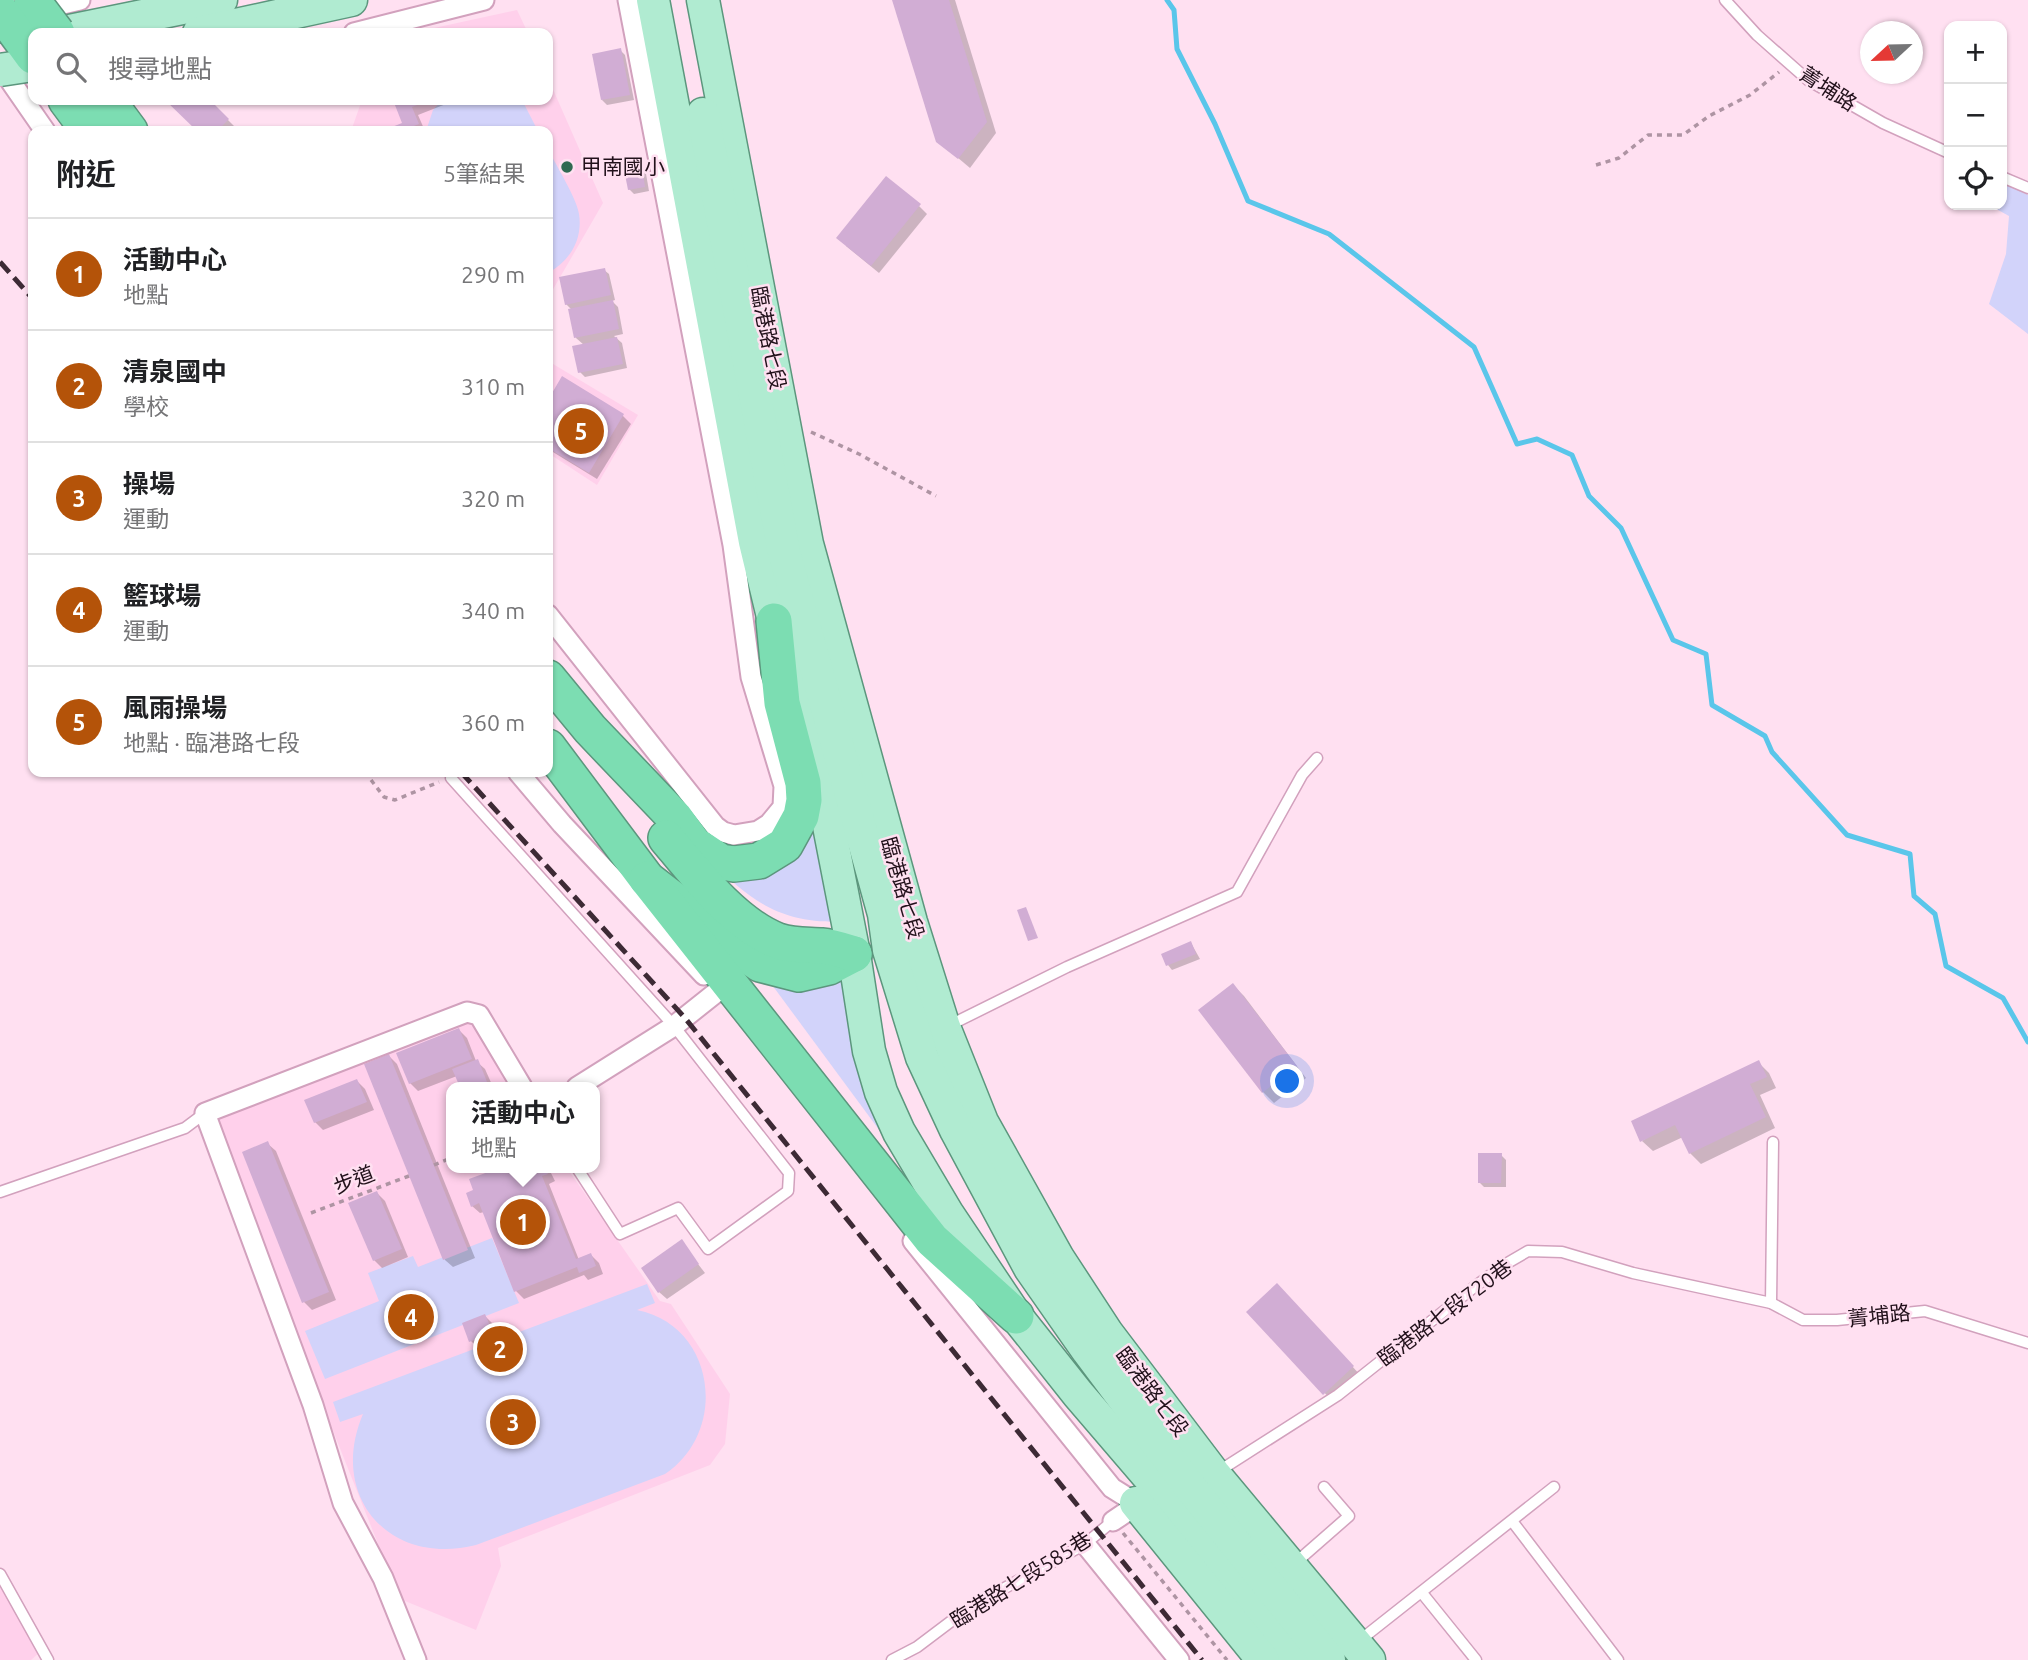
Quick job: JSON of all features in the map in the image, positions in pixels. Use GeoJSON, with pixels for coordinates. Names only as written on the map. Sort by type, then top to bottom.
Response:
{"type":"FeatureCollection","features":[{"type":"Feature","properties":{"kind":"highway"},"geometry":{"type":"LineString","coordinates":[[32,0],[67,14]]}},
{"type":"Feature","properties":{"kind":"highway"},"geometry":{"type":"LineString","coordinates":[[0,11],[28,49]]}},
{"type":"Feature","properties":{"kind":"highway"},"geometry":{"type":"LineString","coordinates":[[70,105],[85,126]]}},
{"type":"Feature","properties":{"kind":"highway"},"geometry":{"type":"LineString","coordinates":[[111,105],[126,126]]}},
{"type":"Feature","properties":{"kind":"highway"},"geometry":{"type":"LineString","coordinates":[[553,684],[590,729],[675,818],[694,844],[721,862],[734,864],[759,861],[785,845],[795,830],[804,800],[803,783],[782,703],[774,621]]}},
{"type":"Feature","properties":{"kind":"highway"},"geometry":{"type":"LineString","coordinates":[[590,729],[656,826],[706,886],[731,910],[779,941],[825,946],[854,954]]}},
{"type":"Feature","properties":{"kind":"highway"},"geometry":{"type":"LineString","coordinates":[[553,754],[647,879],[932,1240],[1016,1316]]}},
{"type":"Feature","properties":{"kind":"highway"},"geometry":{"type":"LineString","coordinates":[[647,879],[760,964],[799,974],[829,967],[854,954]]}},
{"type":"Feature","properties":{"kind":"main road"},"geometry":{"type":"LineString","coordinates":[[67,14],[221,0]]}},
{"type":"Feature","properties":{"kind":"main road"},"geometry":{"type":"LineString","coordinates":[[222,28],[351,0]]}},
{"type":"Feature","properties":{"kind":"main road","name":"臨港路七段"},"geometry":{"type":"LineString","coordinates":[[653,0],[754,542],[774,621],[814,750],[854,954],[869,1051],[881,1092],[899,1132],[947,1213],[1016,1316],[1078,1394],[1173,1490],[1329,1660]]}},
{"type":"Feature","properties":{"kind":"main road","name":"臨港路七段"},"geometry":{"type":"LineString","coordinates":[[681,0],[795,548],[884,914],[888,950],[922,1057],[956,1130],[1030,1268],[1088,1351],[1173,1490],[1264,1660]]}},
{"type":"Feature","properties":{"kind":"main road","name":"臨港路七段"},"geometry":{"type":"LineString","coordinates":[[703,0],[785,428],[795,548],[944,1027],[982,1122],[1058,1258],[1107,1333],[1173,1490],[1296,1660]]}},
{"type":"Feature","properties":{"kind":"main road"},"geometry":{"type":"LineString","coordinates":[[0,45],[28,40]]}},
{"type":"Feature","properties":{"kind":"main road"},"geometry":{"type":"LineString","coordinates":[[0,68],[28,65]]}},
{"type":"Feature","properties":{"kind":"main road"},"geometry":{"type":"LineString","coordinates":[[854,954],[888,950]]}},
{"type":"Feature","properties":{"kind":"main road","name":"臨港路七段"},"geometry":{"type":"LineString","coordinates":[[1173,1490],[1290,1568],[1362,1652]]}},
{"type":"Feature","properties":{"kind":"street"},"geometry":{"type":"LineString","coordinates":[[374,28],[484,0]]}},
{"type":"Feature","properties":{"kind":"street"},"geometry":{"type":"LineString","coordinates":[[553,621],[715,826],[723,832],[747,834],[758,831],[777,816],[782,807],[784,786],[751,677],[733,545],[628,0]]}},
{"type":"Feature","properties":{"kind":"street"},"geometry":{"type":"LineString","coordinates":[[0,20],[67,14]]}},
{"type":"Feature","properties":{"kind":"street"},"geometry":{"type":"LineString","coordinates":[[0,68],[28,98]]}},
{"type":"Feature","properties":{"kind":"street"},"geometry":{"type":"LineString","coordinates":[[33,105],[43,126]]}},
{"type":"Feature","properties":{"kind":"street"},"geometry":{"type":"LineString","coordinates":[[522,777],[571,834],[719,991],[953,1293],[1112,1488],[1173,1490]]}},
{"type":"Feature","properties":{"kind":"street"},"geometry":{"type":"LineString","coordinates":[[586,1082],[674,1026],[719,991]]}},
{"type":"Feature","properties":{"kind":"street"},"geometry":{"type":"LineString","coordinates":[[416,1660],[383,1578],[343,1503],[313,1405],[205,1113],[467,1012],[479,1015],[519,1082]]}},
{"type":"Feature","properties":{"kind":"street"},"geometry":{"type":"LineString","coordinates":[[1085,1544],[1179,1660]]}},
{"type":"Feature","properties":{"kind":"lane","name":"菁埔路"},"geometry":{"type":"LineString","coordinates":[[1725,0],[1757,35],[1808,80],[1883,123],[1944,151]]}},
{"type":"Feature","properties":{"kind":"lane"},"geometry":{"type":"LineString","coordinates":[[2007,179],[2028,188]]}},
{"type":"Feature","properties":{"kind":"lane"},"geometry":{"type":"LineString","coordinates":[[944,1027],[1067,967],[1237,891],[1302,775],[1317,758]]}},
{"type":"Feature","properties":{"kind":"lane"},"geometry":{"type":"LineString","coordinates":[[451,778],[674,1026],[789,1173],[788,1191],[708,1249],[678,1208],[620,1234],[580,1173]]}},
{"type":"Feature","properties":{"kind":"lane"},"geometry":{"type":"LineString","coordinates":[[0,1192],[185,1128],[205,1113]]}},
{"type":"Feature","properties":{"kind":"lane"},"geometry":{"type":"LineString","coordinates":[[1771,1303],[1773,1142]]}},
{"type":"Feature","properties":{"kind":"lane","name":"臨港路七段720巷"},"geometry":{"type":"LineString","coordinates":[[1173,1490],[1338,1395],[1473,1288],[1528,1251],[1562,1252],[1633,1273],[1771,1303]]}},
{"type":"Feature","properties":{"kind":"lane","name":"菁埔路"},"geometry":{"type":"LineString","coordinates":[[1771,1303],[1803,1320],[1837,1320],[1925,1311],[2028,1343]]}},
{"type":"Feature","properties":{"kind":"lane"},"geometry":{"type":"LineString","coordinates":[[1290,1568],[1349,1516],[1324,1487]]}},
{"type":"Feature","properties":{"kind":"lane"},"geometry":{"type":"LineString","coordinates":[[1362,1652],[1422,1593],[1554,1487]]}},
{"type":"Feature","properties":{"kind":"lane","name":"臨港路七段585巷"},"geometry":{"type":"LineString","coordinates":[[892,1660],[917,1647],[970,1607],[1085,1544],[1173,1490]]}},
{"type":"Feature","properties":{"kind":"lane"},"geometry":{"type":"LineString","coordinates":[[1511,1521],[1618,1660]]}},
{"type":"Feature","properties":{"kind":"lane"},"geometry":{"type":"LineString","coordinates":[[0,1574],[48,1660]]}},
{"type":"Feature","properties":{"kind":"lane"},"geometry":{"type":"LineString","coordinates":[[1422,1593],[1476,1660]]}},
{"type":"Feature","properties":{"kind":"path"},"geometry":{"type":"LineString","coordinates":[[1596,165],[1619,158],[1648,135],[1683,135],[1709,116],[1750,95],[1770,81],[1788,63]]}},
{"type":"Feature","properties":{"kind":"path"},"geometry":{"type":"LineString","coordinates":[[785,428],[816,433],[936,496]]}},
{"type":"Feature","properties":{"kind":"path"},"geometry":{"type":"LineString","coordinates":[[369,777],[384,797],[395,800],[451,778]]}},
{"type":"Feature","properties":{"kind":"path"},"geometry":{"type":"LineString","coordinates":[[434,1165],[446,1160]]}},
{"type":"Feature","properties":{"kind":"path","name":"步道"},"geometry":{"type":"LineString","coordinates":[[311,1213],[409,1176]]}},
{"type":"Feature","properties":{"kind":"path"},"geometry":{"type":"LineString","coordinates":[[1173,1490],[1227,1660]]}},
{"type":"Feature","properties":{"kind":"shaded area"},"geometry":{"type":"Polygon","coordinates":[[[517,10],[526,28],[434,28],[517,10]]]}},
{"type":"Feature","properties":{"kind":"shaded area","name":"甲南國小"},"geometry":{"type":"Polygon","coordinates":[[[553,89],[603,203],[553,289],[553,126],[353,126],[360,105],[553,105],[553,89]]]}},
{"type":"Feature","properties":{"kind":"shaded area"},"geometry":{"type":"Polygon","coordinates":[[[438,105],[525,105],[535,126],[428,126],[438,105]]]}},
{"type":"Feature","properties":{"kind":"shaded area"},"geometry":{"type":"Polygon","coordinates":[[[553,158],[574,200],[580,223],[577,240],[569,256],[553,270],[553,158]]]}},
{"type":"Feature","properties":{"kind":"shaded area"},"geometry":{"type":"Polygon","coordinates":[[[2007,184],[2028,195],[2028,334],[1989,304],[2006,254],[2009,216],[1998,210],[2007,210],[2007,184]]]}},
{"type":"Feature","properties":{"kind":"shaded area"},"geometry":{"type":"Polygon","coordinates":[[[553,364],[638,415],[597,485],[553,456],[553,364]]]}},
{"type":"Feature","properties":{"kind":"shaded area"},"geometry":{"type":"Polygon","coordinates":[[[813,790],[837,922],[797,918],[765,906],[737,886],[708,859],[744,870],[813,790]]]}},
{"type":"Feature","properties":{"kind":"shaded area"},"geometry":{"type":"Polygon","coordinates":[[[764,974],[842,978],[891,1146],[764,974]]]}},
{"type":"Feature","properties":{"kind":"shaded area"},"geometry":{"type":"Polygon","coordinates":[[[469,1018],[511,1082],[446,1082],[446,1173],[570,1173],[660,1301],[671,1304],[730,1394],[725,1444],[710,1465],[498,1548],[501,1566],[476,1630],[400,1599],[208,1117],[469,1018]]]}},
{"type":"Feature","properties":{"kind":"shaded area"},"geometry":{"type":"Polygon","coordinates":[[[492,1238],[519,1303],[325,1379],[305,1331],[379,1301],[368,1273],[413,1256],[418,1267],[492,1238]]]}},
{"type":"Feature","properties":{"kind":"shaded area"},"geometry":{"type":"Polygon","coordinates":[[[647,1284],[655,1303],[637,1310],[664,1320],[684,1336],[697,1358],[705,1382],[705,1407],[699,1432],[685,1455],[665,1474],[476,1545],[445,1549],[417,1545],[393,1535],[374,1518],[360,1497],[354,1472],[354,1444],[363,1414],[340,1422],[333,1402],[647,1284]]]}},
{"type":"Feature","properties":{"kind":"shaded area"},"geometry":{"type":"Polygon","coordinates":[[[0,1574],[41,1651],[31,1660],[0,1660],[0,1574]]]}},
{"type":"Feature","properties":{"kind":"building"},"geometry":{"type":"Polygon","coordinates":[[[892,0],[949,0],[987,122],[958,159],[936,142],[892,0]]]}},
{"type":"Feature","properties":{"kind":"building"},"geometry":{"type":"Polygon","coordinates":[[[621,48],[630,95],[601,100],[592,54],[621,48]]]}},
{"type":"Feature","properties":{"kind":"building"},"geometry":{"type":"Polygon","coordinates":[[[170,105],[215,105],[229,119],[222,126],[192,126],[170,105]]]}},
{"type":"Feature","properties":{"kind":"building"},"geometry":{"type":"Polygon","coordinates":[[[395,105],[417,105],[412,107],[419,124],[394,126],[402,123],[395,105]]]}},
{"type":"Feature","properties":{"kind":"building"},"geometry":{"type":"Polygon","coordinates":[[[641,161],[645,187],[628,190],[623,164],[641,161]]]}},
{"type":"Feature","properties":{"kind":"building"},"geometry":{"type":"Polygon","coordinates":[[[886,176],[921,204],[871,266],[836,238],[886,176]]]}},
{"type":"Feature","properties":{"kind":"building"},"geometry":{"type":"Polygon","coordinates":[[[605,268],[611,295],[565,305],[559,277],[605,268]]]}},
{"type":"Feature","properties":{"kind":"building"},"geometry":{"type":"Polygon","coordinates":[[[613,300],[619,329],[574,338],[568,309],[613,300]]]}},
{"type":"Feature","properties":{"kind":"building"},"geometry":{"type":"Polygon","coordinates":[[[617,337],[623,364],[578,373],[572,346],[617,337]]]}},
{"type":"Feature","properties":{"kind":"building"},"geometry":{"type":"Polygon","coordinates":[[[562,376],[624,414],[589,473],[553,451],[553,391],[562,376]]]}},
{"type":"Feature","properties":{"kind":"building"},"geometry":{"type":"Polygon","coordinates":[[[1026,907],[1038,938],[1028,941],[1017,910],[1026,907]]]}},
{"type":"Feature","properties":{"kind":"building"},"geometry":{"type":"Polygon","coordinates":[[[1191,941],[1196,954],[1166,966],[1161,954],[1191,941]]]}},
{"type":"Feature","properties":{"kind":"building"},"geometry":{"type":"Polygon","coordinates":[[[1233,983],[1297,1066],[1262,1093],[1198,1010],[1233,983]]]}},
{"type":"Feature","properties":{"kind":"building"},"geometry":{"type":"Polygon","coordinates":[[[459,1028],[472,1059],[409,1084],[396,1053],[459,1028]]]}},
{"type":"Feature","properties":{"kind":"building"},"geometry":{"type":"Polygon","coordinates":[[[389,1054],[468,1250],[443,1260],[364,1064],[389,1054]]]}},
{"type":"Feature","properties":{"kind":"building"},"geometry":{"type":"Polygon","coordinates":[[[478,1059],[487,1082],[458,1082],[452,1069],[478,1059]]]}},
{"type":"Feature","properties":{"kind":"building"},"geometry":{"type":"Polygon","coordinates":[[[1759,1060],[1767,1077],[1750,1084],[1766,1117],[1689,1154],[1675,1125],[1640,1142],[1631,1121],[1759,1060]]]}},
{"type":"Feature","properties":{"kind":"building"},"geometry":{"type":"Polygon","coordinates":[[[357,1079],[367,1102],[314,1123],[304,1100],[357,1079]]]}},
{"type":"Feature","properties":{"kind":"building"},"geometry":{"type":"Polygon","coordinates":[[[268,1141],[329,1292],[302,1303],[242,1152],[268,1141]]]}},
{"type":"Feature","properties":{"kind":"building"},"geometry":{"type":"Polygon","coordinates":[[[1478,1153],[1502,1153],[1501,1183],[1478,1183],[1478,1153]]]}},
{"type":"Feature","properties":{"kind":"building"},"geometry":{"type":"Polygon","coordinates":[[[485,1173],[548,1173],[542,1176],[576,1259],[591,1253],[596,1266],[579,1273],[577,1267],[514,1292],[479,1203],[471,1207],[466,1193],[473,1190],[469,1179],[485,1173]]]}},
{"type":"Feature","properties":{"kind":"building"},"geometry":{"type":"Polygon","coordinates":[[[377,1191],[402,1249],[373,1261],[348,1203],[377,1191]]]}},
{"type":"Feature","properties":{"kind":"building"},"geometry":{"type":"Polygon","coordinates":[[[682,1239],[699,1264],[658,1293],[641,1268],[682,1239]]]}},
{"type":"Feature","properties":{"kind":"building"},"geometry":{"type":"Polygon","coordinates":[[[1277,1283],[1354,1366],[1323,1395],[1246,1312],[1277,1283]]]}},
{"type":"Feature","properties":{"kind":"building"},"geometry":{"type":"Polygon","coordinates":[[[485,1314],[493,1333],[469,1342],[462,1323],[485,1314]]]}},
{"type":"Feature","properties":{"kind":"waterway"},"geometry":{"type":"LineString","coordinates":[[1167,0],[1174,10],[1177,49],[1215,124],[1248,201],[1329,234],[1474,347],[1517,444],[1537,439],[1572,455],[1589,496],[1621,528],[1673,640],[1706,654],[1712,705],[1765,736],[1772,752],[1847,835],[1910,854],[1914,896],[1935,914],[1946,966],[2003,998],[2028,1042]]}},
{"type":"Feature","properties":{"kind":"railway"},"geometry":{"type":"LineString","coordinates":[[0,262],[28,293]]}},
{"type":"Feature","properties":{"kind":"railway"},"geometry":{"type":"LineString","coordinates":[[466,777],[685,1018],[1202,1660]]}},
{"type":"Feature","properties":{"kind":"place","name":"甲南國小"},"geometry":{"type":"Point","coordinates":[567,167]}},
{"type":"Feature","properties":{"kind":"place","name":"風雨操場"},"geometry":{"type":"Point","coordinates":[581,431]}},
{"type":"Feature","properties":{"kind":"place","name":"活動中心"},"geometry":{"type":"Point","coordinates":[523,1222]}},
{"type":"Feature","properties":{"kind":"place","name":"籃球場"},"geometry":{"type":"Point","coordinates":[411,1317]}},
{"type":"Feature","properties":{"kind":"place","name":"清泉國中"},"geometry":{"type":"Point","coordinates":[500,1349]}},
{"type":"Feature","properties":{"kind":"place","name":"操場"},"geometry":{"type":"Point","coordinates":[513,1422]}}]}
